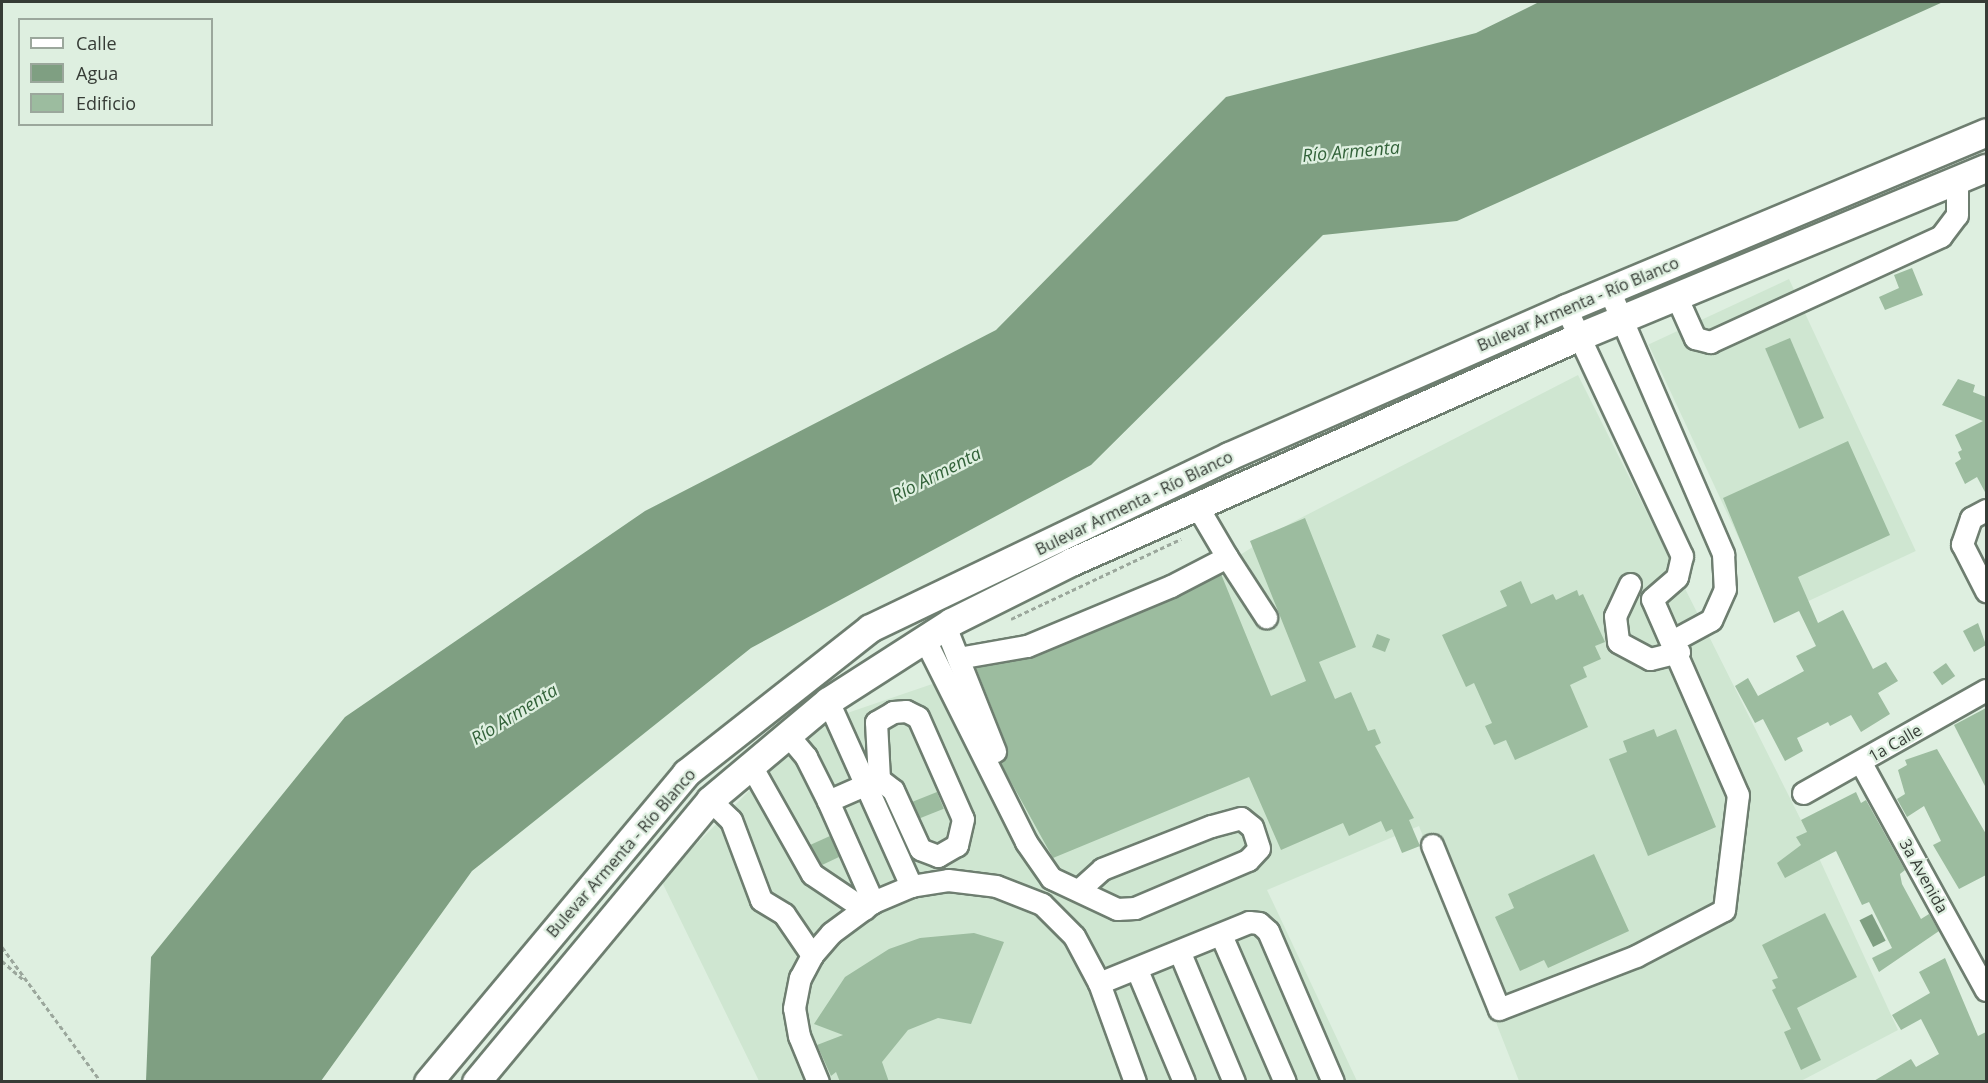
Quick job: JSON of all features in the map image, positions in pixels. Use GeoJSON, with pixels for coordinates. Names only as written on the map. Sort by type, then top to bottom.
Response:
{"type":"FeatureCollection","features":[{"type":"Feature","properties":{"kind":"main road","name":"Bulevar Armenta - Río Blanco"},"geometry":{"type":"LineString","coordinates":[[428,1082],[686,774],[870,628],[920,607],[1228,456],[1566,308],[1780,221],[1986,132]]}},
{"type":"Feature","properties":{"kind":"main road","name":"Bulevar Armenta - Río Blanco"},"geometry":{"type":"LineString","coordinates":[[476,1082],[710,800],[828,701],[935,633],[1071,562],[1279,469],[1580,336],[1677,298],[1986,168]]}},
{"type":"Feature","properties":{"kind":"main road"},"geometry":{"type":"LineString","coordinates":[[1677,298],[1687,281],[1781,238],[1780,221]]}},
{"type":"Feature","properties":{"kind":"main road"},"geometry":{"type":"LineString","coordinates":[[1279,469],[1278,459],[1295,444],[1447,374],[1462,363],[1465,352]]}},
{"type":"Feature","properties":{"kind":"main road"},"geometry":{"type":"LineString","coordinates":[[769,749],[773,735],[884,650],[920,607]]}},
{"type":"Feature","properties":{"kind":"street"},"geometry":{"type":"LineString","coordinates":[[1677,298],[1695,338],[1703,343],[1941,236],[1957,215],[1958,190],[1953,182]]}},
{"type":"Feature","properties":{"kind":"street"},"geometry":{"type":"LineString","coordinates":[[1609,290],[1723,554],[1725,589],[1711,620],[1676,646],[1650,659],[1618,642],[1616,616],[1630,584]]}},
{"type":"Feature","properties":{"kind":"street"},"geometry":{"type":"LineString","coordinates":[[1432,845],[1499,1009],[1636,956],[1717,917],[1724,910],[1738,795],[1676,646],[1653,599],[1677,577],[1682,556],[1566,308]]}},
{"type":"Feature","properties":{"kind":"street"},"geometry":{"type":"LineString","coordinates":[[1197,506],[1266,616]]}},
{"type":"Feature","properties":{"kind":"street"},"geometry":{"type":"LineString","coordinates":[[1986,510],[1971,518],[1962,544],[1986,591]]}},
{"type":"Feature","properties":{"kind":"street"},"geometry":{"type":"LineString","coordinates":[[958,658],[1027,646],[1171,586],[1227,557]]}},
{"type":"Feature","properties":{"kind":"street"},"geometry":{"type":"LineString","coordinates":[[935,633],[958,658],[1032,841],[1032,852]]}},
{"type":"Feature","properties":{"kind":"street"},"geometry":{"type":"LineString","coordinates":[[935,633],[1032,852],[1051,878],[1117,909],[1135,908],[1248,860],[1259,848],[1252,827],[1241,818],[1210,826],[1102,869],[1079,890]]}},
{"type":"Feature","properties":{"kind":"street","name":"1a Calle"},"geometry":{"type":"LineString","coordinates":[[1803,793],[1861,763],[1986,690]]}},
{"type":"Feature","properties":{"kind":"street"},"geometry":{"type":"LineString","coordinates":[[828,701],[871,783],[912,886]]}},
{"type":"Feature","properties":{"kind":"street"},"geometry":{"type":"LineString","coordinates":[[828,801],[871,783],[892,790],[920,849],[938,856],[957,845],[963,819],[918,717],[893,712],[876,722],[871,783]]}},
{"type":"Feature","properties":{"kind":"street"},"geometry":{"type":"LineString","coordinates":[[769,749],[806,757],[828,801],[869,906]]}},
{"type":"Feature","properties":{"kind":"street"},"geometry":{"type":"LineString","coordinates":[[769,749],[812,874],[869,906]]}},
{"type":"Feature","properties":{"kind":"street","name":"3a Avenida"},"geometry":{"type":"LineString","coordinates":[[1861,763],[1986,990]]}},
{"type":"Feature","properties":{"kind":"street"},"geometry":{"type":"LineString","coordinates":[[710,800],[731,820],[761,900],[784,914],[812,955]]}},
{"type":"Feature","properties":{"kind":"street"},"geometry":{"type":"LineString","coordinates":[[818,1082],[799,1036],[794,1008],[800,978],[812,955],[831,933],[869,906],[912,886],[948,880],[996,886],[1042,904],[1074,936],[1099,983],[1135,1082]]}},
{"type":"Feature","properties":{"kind":"street"},"geometry":{"type":"LineString","coordinates":[[1099,983],[1180,953],[1249,922],[1259,923],[1268,931],[1333,1082]]}},
{"type":"Feature","properties":{"kind":"street"},"geometry":{"type":"LineString","coordinates":[[1221,935],[1285,1082]]}},
{"type":"Feature","properties":{"kind":"street"},"geometry":{"type":"LineString","coordinates":[[1180,953],[1234,1082]]}},
{"type":"Feature","properties":{"kind":"street"},"geometry":{"type":"LineString","coordinates":[[1137,970],[1184,1082]]}},
{"type":"Feature","properties":{"kind":"path"},"geometry":{"type":"LineString","coordinates":[[2,947],[101,1082]]}},
{"type":"Feature","properties":{"kind":"path"},"geometry":{"type":"LineString","coordinates":[[2,961],[29,984]]}},
{"type":"Feature","properties":{"kind":"shaded area"},"geometry":{"type":"Polygon","coordinates":[[[1789,279],[1916,551],[1775,616],[1649,345],[1789,279]]]}},
{"type":"Feature","properties":{"kind":"shaded area"},"geometry":{"type":"Polygon","coordinates":[[[1578,375],[1807,832],[1898,1030],[1801,1081],[1519,1081],[1419,826],[1267,890],[1357,1081],[759,1081],[661,880],[815,724],[947,679],[1219,568],[1291,523],[1578,375]]]}},
{"type":"Feature","properties":{"kind":"water","name":"Río Armenta"},"geometry":{"type":"Polygon","coordinates":[[[1539,2],[1943,2],[1457,221],[1323,235],[1091,465],[751,648],[472,871],[321,1081],[146,1081],[151,957],[345,717],[645,511],[996,330],[1226,97],[1476,33],[1539,2]]]}},
{"type":"Feature","properties":{"kind":"water"},"geometry":{"type":"Polygon","coordinates":[[[1872,914],[1886,941],[1873,947],[1860,920],[1872,914]]]}},
{"type":"Feature","properties":{"kind":"building"},"geometry":{"type":"Polygon","coordinates":[[[1912,268],[1923,295],[1885,310],[1879,297],[1899,288],[1894,275],[1912,268]]]}},
{"type":"Feature","properties":{"kind":"building"},"geometry":{"type":"Polygon","coordinates":[[[1790,338],[1824,418],[1799,429],[1765,349],[1790,338]]]}},
{"type":"Feature","properties":{"kind":"building"},"geometry":{"type":"Polygon","coordinates":[[[1958,379],[1975,385],[1973,392],[1986,397],[1986,494],[1977,477],[1965,484],[1955,463],[1961,459],[1958,452],[1962,450],[1955,435],[1983,421],[1942,405],[1958,379]]]}},
{"type":"Feature","properties":{"kind":"building"},"geometry":{"type":"Polygon","coordinates":[[[1848,441],[1890,535],[1798,577],[1818,623],[1843,610],[1873,669],[1886,662],[1898,681],[1878,693],[1890,714],[1861,732],[1851,715],[1830,726],[1828,722],[1797,738],[1803,751],[1785,761],[1763,719],[1755,723],[1735,686],[1748,678],[1758,696],[1804,671],[1796,656],[1816,646],[1799,611],[1774,623],[1723,498],[1848,441]]]}},
{"type":"Feature","properties":{"kind":"building"},"geometry":{"type":"Polygon","coordinates":[[[1305,518],[1356,647],[1319,662],[1335,699],[1351,692],[1368,731],[1375,729],[1381,743],[1375,746],[1414,818],[1409,820],[1420,846],[1402,853],[1392,829],[1386,832],[1381,821],[1349,836],[1343,823],[1281,850],[1249,777],[1053,858],[1001,762],[1007,746],[976,668],[1032,658],[1221,574],[1271,696],[1306,681],[1250,541],[1305,518]]]}},
{"type":"Feature","properties":{"kind":"building"},"geometry":{"type":"Polygon","coordinates":[[[1521,581],[1531,604],[1553,594],[1556,600],[1577,590],[1579,596],[1583,594],[1605,642],[1595,646],[1601,659],[1583,667],[1587,677],[1570,685],[1588,727],[1515,760],[1506,740],[1494,745],[1485,726],[1492,723],[1474,683],[1466,687],[1442,635],[1507,606],[1500,591],[1521,581]]]}},
{"type":"Feature","properties":{"kind":"building"},"geometry":{"type":"Polygon","coordinates":[[[1978,623],[1986,645],[1974,652],[1963,631],[1978,623]]]}},
{"type":"Feature","properties":{"kind":"building"},"geometry":{"type":"Polygon","coordinates":[[[1377,634],[1390,639],[1385,652],[1372,647],[1377,634]]]}},
{"type":"Feature","properties":{"kind":"building"},"geometry":{"type":"Polygon","coordinates":[[[1946,663],[1955,676],[1942,685],[1933,672],[1946,663]]]}},
{"type":"Feature","properties":{"kind":"building"},"geometry":{"type":"Polygon","coordinates":[[[1986,708],[1986,788],[1954,725],[1986,708]]]}},
{"type":"Feature","properties":{"kind":"building"},"geometry":{"type":"Polygon","coordinates":[[[1654,729],[1657,737],[1676,729],[1716,827],[1648,856],[1609,759],[1627,752],[1623,741],[1654,729]]]}},
{"type":"Feature","properties":{"kind":"building"},"geometry":{"type":"Polygon","coordinates":[[[1937,749],[1986,834],[1986,875],[1959,889],[1933,845],[1941,841],[1924,806],[1907,817],[1897,799],[1905,794],[1898,770],[1907,765],[1905,760],[1937,749]]]}},
{"type":"Feature","properties":{"kind":"building"},"geometry":{"type":"Polygon","coordinates":[[[937,792],[944,809],[919,819],[912,802],[937,792]]]}},
{"type":"Feature","properties":{"kind":"building"},"geometry":{"type":"Polygon","coordinates":[[[1856,792],[1861,803],[1866,800],[1905,870],[1900,874],[1902,884],[1921,919],[1929,914],[1939,931],[1879,972],[1872,958],[1892,948],[1869,902],[1862,905],[1836,851],[1785,878],[1777,863],[1801,845],[1796,837],[1807,832],[1801,820],[1856,792]]]}},
{"type":"Feature","properties":{"kind":"building"},"geometry":{"type":"Polygon","coordinates":[[[830,836],[839,857],[822,865],[810,845],[830,836]]]}},
{"type":"Feature","properties":{"kind":"building"},"geometry":{"type":"Polygon","coordinates":[[[1594,854],[1629,931],[1548,968],[1544,960],[1520,971],[1495,917],[1514,908],[1508,894],[1594,854]]]}},
{"type":"Feature","properties":{"kind":"building"},"geometry":{"type":"Polygon","coordinates":[[[1825,913],[1857,977],[1797,1008],[1821,1060],[1801,1070],[1784,1032],[1791,1029],[1772,990],[1776,988],[1772,980],[1778,978],[1762,945],[1825,913]]]}},
{"type":"Feature","properties":{"kind":"building"},"geometry":{"type":"Polygon","coordinates":[[[974,933],[1004,942],[971,1024],[938,1018],[908,1030],[882,1062],[889,1082],[840,1082],[836,1072],[831,1076],[817,1045],[843,1035],[814,1024],[845,977],[889,949],[920,938],[974,933]]]}},
{"type":"Feature","properties":{"kind":"building"},"geometry":{"type":"Polygon","coordinates":[[[1945,958],[1978,1036],[1986,1032],[1986,1082],[1872,1082],[1911,1059],[1916,1067],[1939,1054],[1921,1019],[1901,1030],[1892,1015],[1930,993],[1919,972],[1945,958]]]}}]}
